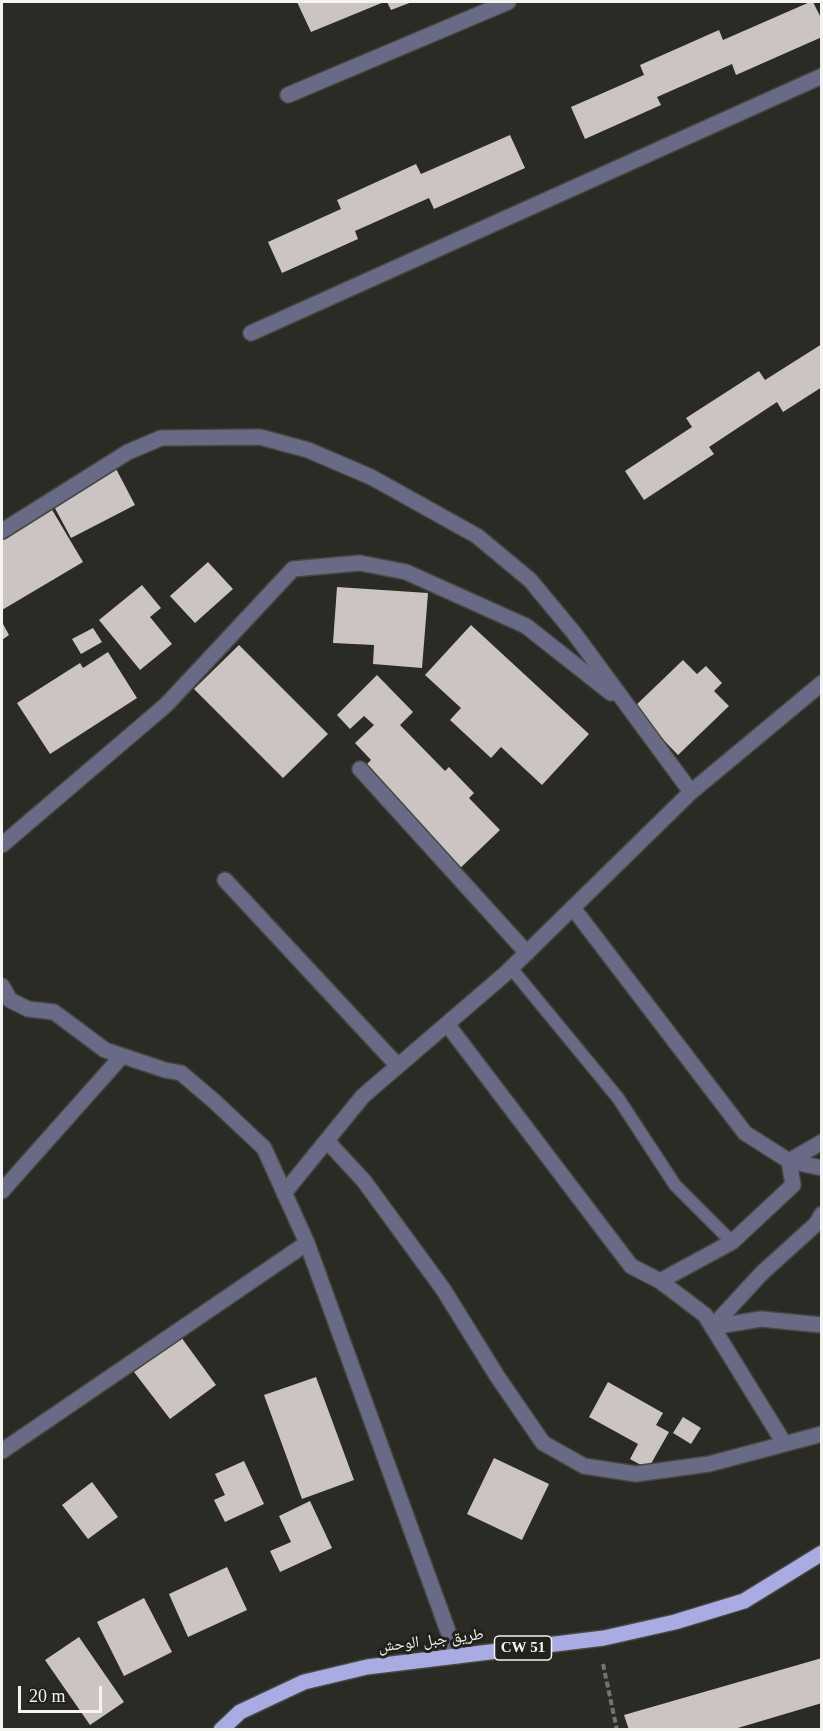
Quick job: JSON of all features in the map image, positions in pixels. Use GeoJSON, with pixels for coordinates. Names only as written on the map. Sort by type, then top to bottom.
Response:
{"type":"FeatureCollection","features":[{"type":"Feature","properties":{"kind":"main road","name":"طريق جبل الوحش"},"geometry":{"type":"LineString","coordinates":[[222,1730],[240,1712],[304,1682],[367,1667],[604,1638],[675,1622],[744,1600],[822,1553]]}},
{"type":"Feature","properties":{"kind":"street"},"geometry":{"type":"LineString","coordinates":[[288,96],[508,2]]}},
{"type":"Feature","properties":{"kind":"street"},"geometry":{"type":"LineString","coordinates":[[251,333],[822,76]]}},
{"type":"Feature","properties":{"kind":"street"},"geometry":{"type":"LineString","coordinates":[[2,531],[128,452],[161,438],[261,437],[308,450],[371,477],[477,536],[530,580],[574,633],[691,792]]}},
{"type":"Feature","properties":{"kind":"street"},"geometry":{"type":"LineString","coordinates":[[2,845],[166,705],[293,569],[360,563],[406,572],[526,626],[628,706]]}},
{"type":"Feature","properties":{"kind":"street"},"geometry":{"type":"LineString","coordinates":[[284,1193],[363,1096],[511,968],[691,792],[822,682]]}},
{"type":"Feature","properties":{"kind":"street"},"geometry":{"type":"LineString","coordinates":[[360,769],[527,953]]}},
{"type":"Feature","properties":{"kind":"street"},"geometry":{"type":"LineString","coordinates":[[225,880],[398,1066]]}},
{"type":"Feature","properties":{"kind":"street"},"geometry":{"type":"LineString","coordinates":[[573,908],[745,1133],[789,1161],[822,1168]]}},
{"type":"Feature","properties":{"kind":"street"},"geometry":{"type":"LineString","coordinates":[[2,986],[10,1000],[28,1009],[54,1012],[105,1050],[181,1073],[264,1148],[307,1243],[457,1656]]}},
{"type":"Feature","properties":{"kind":"street"},"geometry":{"type":"LineString","coordinates":[[447,1024],[631,1266],[660,1281],[705,1316],[784,1443]]}},
{"type":"Feature","properties":{"kind":"street"},"geometry":{"type":"LineString","coordinates":[[2,1191],[122,1056]]}},
{"type":"Feature","properties":{"kind":"street"},"geometry":{"type":"LineString","coordinates":[[327,1141],[364,1181],[443,1288],[497,1376],[543,1443],[584,1466],[636,1474],[709,1464],[822,1434]]}},
{"type":"Feature","properties":{"kind":"street"},"geometry":{"type":"LineString","coordinates":[[789,1161],[822,1143]]}},
{"type":"Feature","properties":{"kind":"street"},"geometry":{"type":"LineString","coordinates":[[660,1281],[732,1242],[793,1185],[789,1161]]}},
{"type":"Feature","properties":{"kind":"street"},"geometry":{"type":"LineString","coordinates":[[712,1327],[762,1273],[816,1224],[822,1214]]}},
{"type":"Feature","properties":{"kind":"street"},"geometry":{"type":"LineString","coordinates":[[2,1451],[307,1243]]}},
{"type":"Feature","properties":{"kind":"street"},"geometry":{"type":"LineString","coordinates":[[712,1327],[761,1319],[822,1325]]}},
{"type":"Feature","properties":{"kind":"lane"},"geometry":{"type":"LineString","coordinates":[[511,968],[618,1098],[675,1185],[732,1242]]}},
{"type":"Feature","properties":{"kind":"path"},"geometry":{"type":"LineString","coordinates":[[603,1664],[617,1730]]}},
{"type":"Feature","properties":{"kind":"building"},"geometry":{"type":"Polygon","coordinates":[[[297,2],[384,2],[311,32],[297,2]]]}},
{"type":"Feature","properties":{"kind":"building"},"geometry":{"type":"Polygon","coordinates":[[[387,2],[412,2],[391,10],[387,2]]]}},
{"type":"Feature","properties":{"kind":"building"},"geometry":{"type":"Polygon","coordinates":[[[813,2],[822,20],[822,37],[736,75],[732,64],[657,97],[661,105],[585,139],[571,107],[644,75],[640,65],[719,30],[723,40],[813,2]]]}},
{"type":"Feature","properties":{"kind":"building"},"geometry":{"type":"Polygon","coordinates":[[[510,135],[525,168],[434,209],[429,198],[355,231],[358,239],[282,273],[268,242],[341,209],[337,200],[416,164],[421,174],[510,135]]]}},
{"type":"Feature","properties":{"kind":"building"},"geometry":{"type":"Polygon","coordinates":[[[822,344],[822,387],[783,412],[777,402],[709,447],[714,454],[644,500],[625,471],[692,427],[686,418],[759,371],[765,380],[822,344]]]}},
{"type":"Feature","properties":{"kind":"building"},"geometry":{"type":"Polygon","coordinates":[[[114,465],[135,505],[71,538],[50,499],[114,465]]]}},
{"type":"Feature","properties":{"kind":"building"},"geometry":{"type":"Polygon","coordinates":[[[51,508],[83,562],[2,610],[2,538],[51,508]]]}},
{"type":"Feature","properties":{"kind":"building"},"geometry":{"type":"Polygon","coordinates":[[[208,562],[233,589],[195,623],[170,596],[208,562]]]}},
{"type":"Feature","properties":{"kind":"building"},"geometry":{"type":"Polygon","coordinates":[[[142,585],[161,608],[150,617],[172,644],[140,670],[99,620],[142,585]]]}},
{"type":"Feature","properties":{"kind":"building"},"geometry":{"type":"Polygon","coordinates":[[[337,587],[428,593],[422,668],[373,664],[374,645],[333,643],[337,587]]]}},
{"type":"Feature","properties":{"kind":"building"},"geometry":{"type":"Polygon","coordinates":[[[2,622],[9,635],[2,640],[2,622]]]}},
{"type":"Feature","properties":{"kind":"building"},"geometry":{"type":"Polygon","coordinates":[[[471,625],[589,734],[542,785],[501,747],[491,758],[450,720],[461,708],[425,675],[471,625]]]}},
{"type":"Feature","properties":{"kind":"building"},"geometry":{"type":"Polygon","coordinates":[[[93,628],[102,642],[81,654],[72,639],[93,628]]]}},
{"type":"Feature","properties":{"kind":"building"},"geometry":{"type":"Polygon","coordinates":[[[239,645],[328,734],[283,778],[194,689],[239,645]]]}},
{"type":"Feature","properties":{"kind":"building"},"geometry":{"type":"Polygon","coordinates":[[[108,652],[137,698],[50,754],[17,703],[80,663],[83,668],[108,652]]]}},
{"type":"Feature","properties":{"kind":"building"},"geometry":{"type":"Polygon","coordinates":[[[683,660],[697,674],[706,666],[722,683],[714,691],[729,706],[678,755],[633,708],[683,660]]]}},
{"type":"Feature","properties":{"kind":"building"},"geometry":{"type":"Polygon","coordinates":[[[377,675],[413,712],[400,725],[445,771],[449,767],[474,793],[469,798],[500,830],[453,875],[356,775],[371,760],[355,743],[374,725],[364,716],[350,729],[337,715],[377,675]]]}},
{"type":"Feature","properties":{"kind":"building"},"geometry":{"type":"Polygon","coordinates":[[[181,1337],[216,1385],[170,1419],[134,1372],[181,1337]]]}},
{"type":"Feature","properties":{"kind":"building"},"geometry":{"type":"Polygon","coordinates":[[[316,1377],[354,1480],[302,1499],[264,1395],[316,1377]]]}},
{"type":"Feature","properties":{"kind":"building"},"geometry":{"type":"Polygon","coordinates":[[[608,1382],[663,1413],[656,1425],[669,1432],[648,1469],[630,1459],[638,1444],[589,1417],[608,1382]]]}},
{"type":"Feature","properties":{"kind":"building"},"geometry":{"type":"Polygon","coordinates":[[[683,1417],[701,1428],[691,1444],[673,1433],[683,1417]]]}},
{"type":"Feature","properties":{"kind":"building"},"geometry":{"type":"Polygon","coordinates":[[[494,1458],[549,1484],[522,1540],[467,1514],[494,1458]]]}},
{"type":"Feature","properties":{"kind":"building"},"geometry":{"type":"Polygon","coordinates":[[[244,1461],[264,1504],[225,1522],[214,1500],[225,1495],[215,1474],[244,1461]]]}},
{"type":"Feature","properties":{"kind":"building"},"geometry":{"type":"Polygon","coordinates":[[[92,1482],[118,1517],[88,1539],[62,1505],[92,1482]]]}},
{"type":"Feature","properties":{"kind":"building"},"geometry":{"type":"Polygon","coordinates":[[[310,1501],[332,1548],[280,1572],[270,1551],[291,1542],[279,1516],[310,1501]]]}},
{"type":"Feature","properties":{"kind":"building"},"geometry":{"type":"Polygon","coordinates":[[[227,1567],[247,1610],[188,1637],[169,1594],[227,1567]]]}},
{"type":"Feature","properties":{"kind":"building"},"geometry":{"type":"Polygon","coordinates":[[[144,1598],[172,1652],[124,1676],[97,1622],[144,1598]]]}},
{"type":"Feature","properties":{"kind":"building"},"geometry":{"type":"Polygon","coordinates":[[[79,1637],[124,1702],[90,1725],[45,1660],[79,1637]]]}},
{"type":"Feature","properties":{"kind":"building"},"geometry":{"type":"Polygon","coordinates":[[[822,1658],[822,1703],[731,1730],[629,1730],[624,1715],[822,1658]]]}}]}
